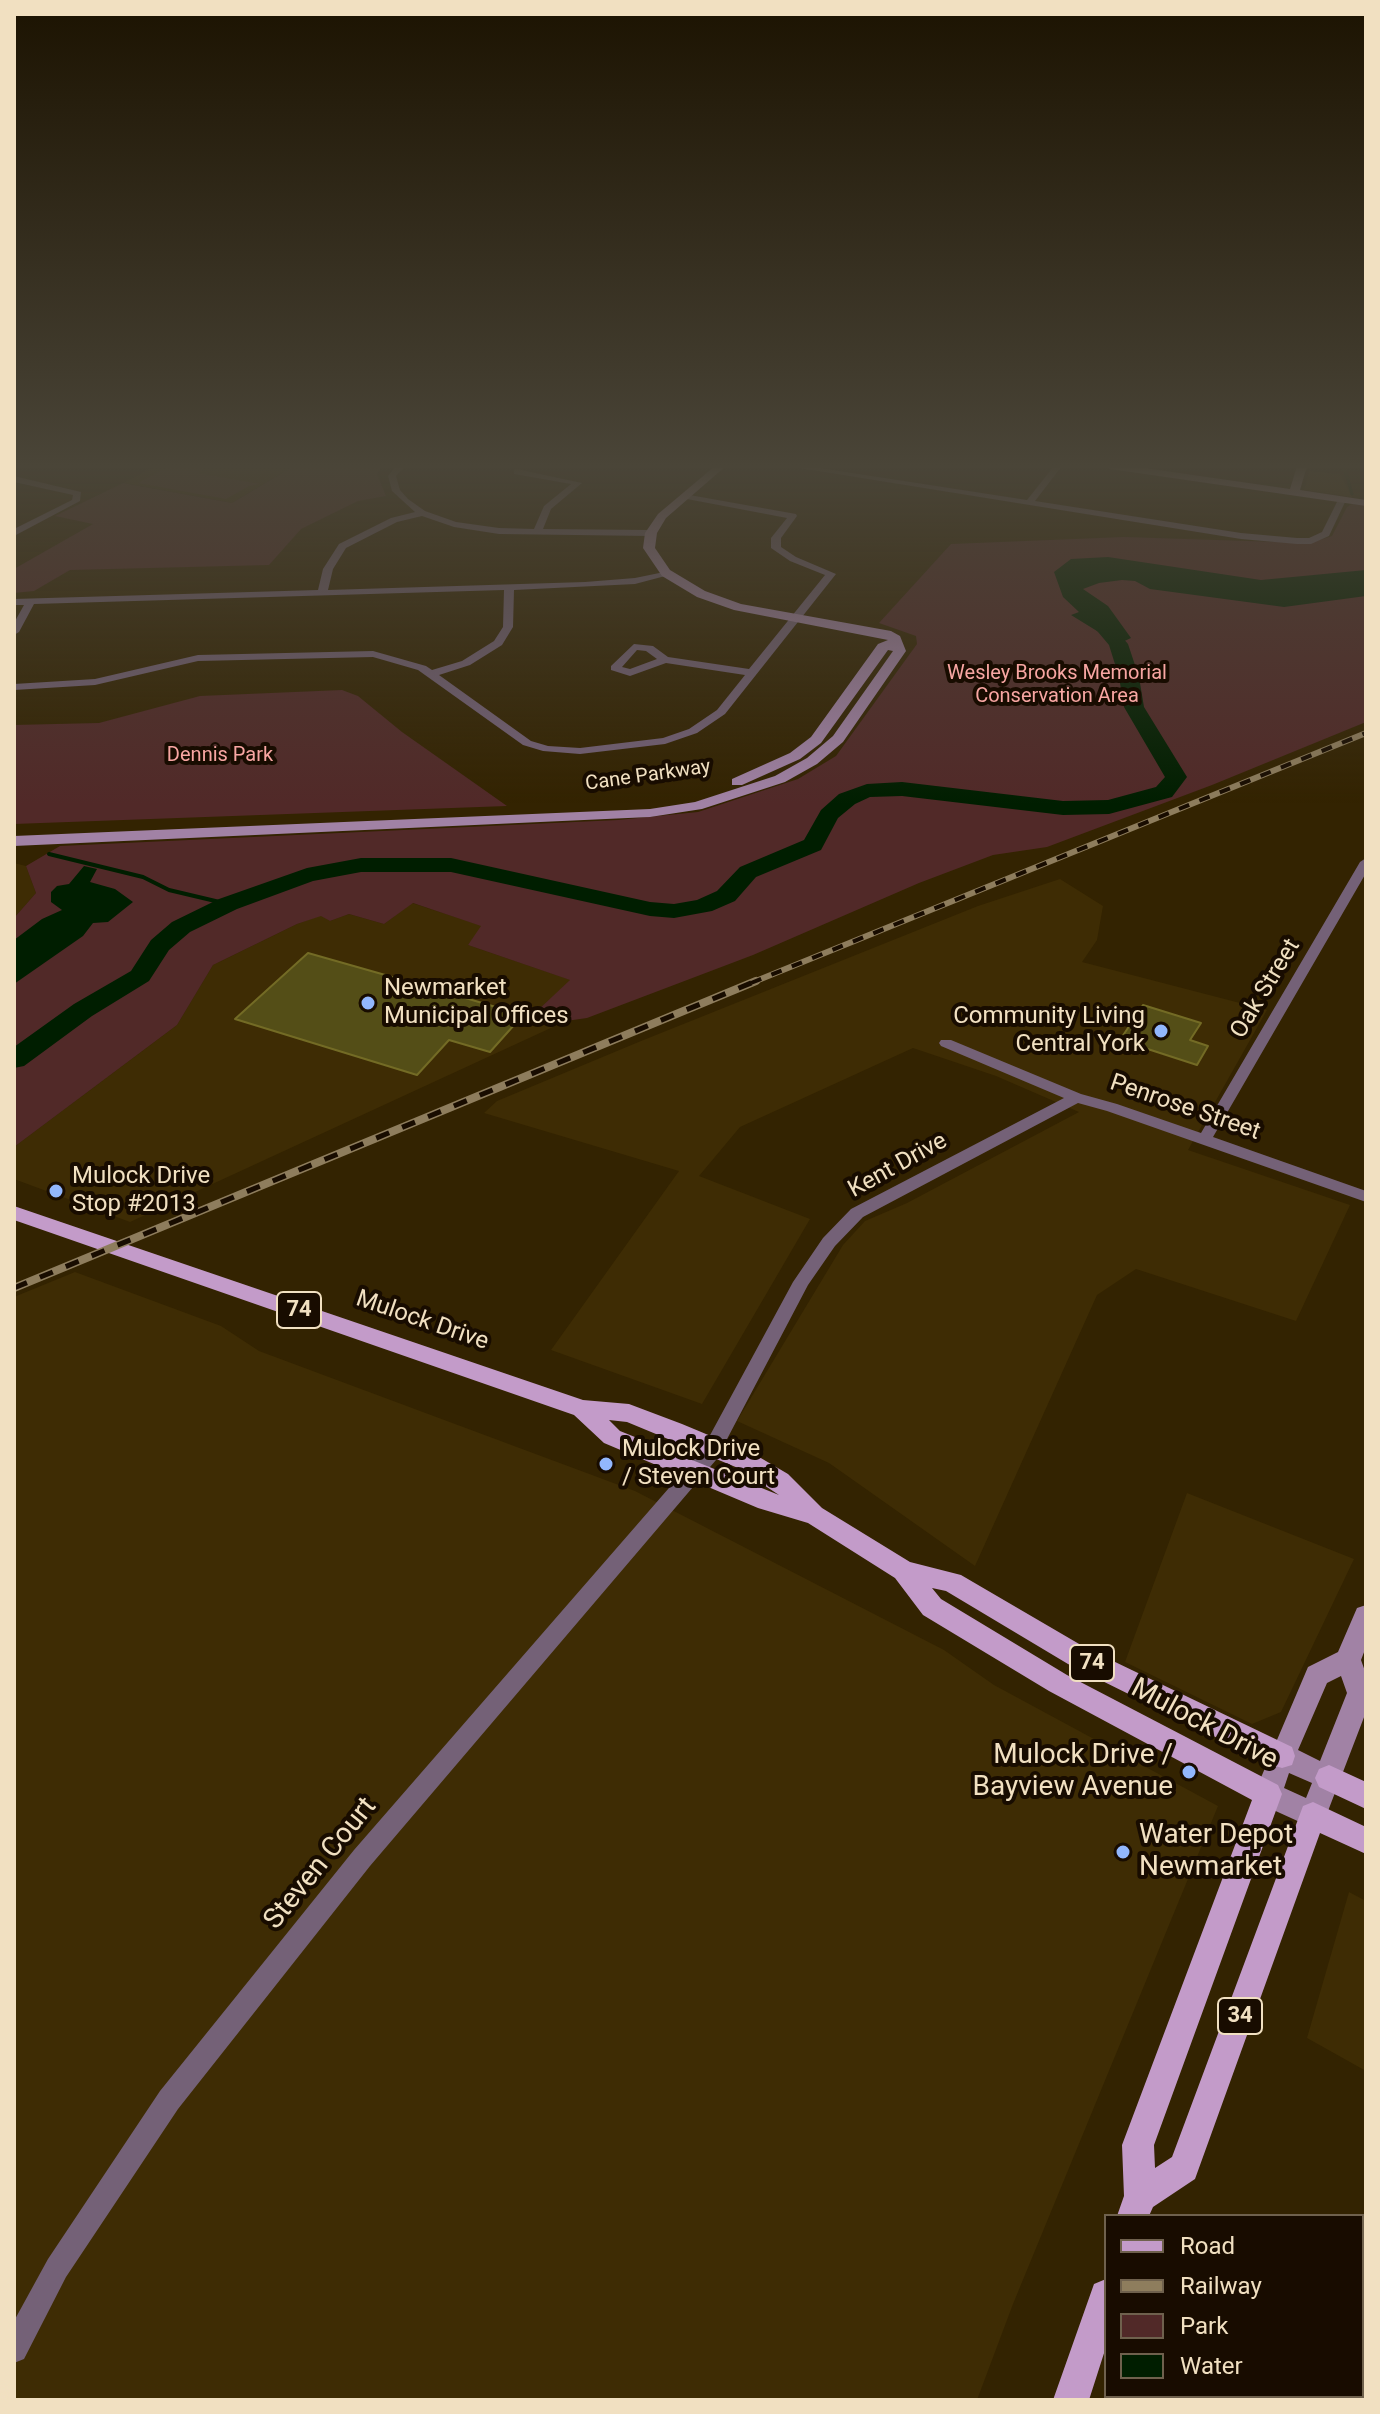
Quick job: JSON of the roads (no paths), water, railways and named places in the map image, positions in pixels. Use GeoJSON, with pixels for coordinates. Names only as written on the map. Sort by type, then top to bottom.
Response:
{"type":"FeatureCollection","features":[{"type":"Feature","properties":{"kind":"main road"},"geometry":{"type":"LineString","coordinates":[[675,579],[722,602],[887,634],[895,639],[894,644]]}},
{"type":"Feature","properties":{"kind":"main road","name":"Cane Parkway"},"geometry":{"type":"LineString","coordinates":[[14,830],[47,832],[615,804],[698,793],[735,783],[795,756],[816,740],[883,647],[894,644],[900,651],[838,739],[821,754],[780,779],[697,806],[603,815],[14,841]]}},
{"type":"Feature","properties":{"kind":"main road","name":"Mulock Drive"},"geometry":{"type":"LineString","coordinates":[[14,1213],[582,1409],[629,1413],[712,1445],[780,1481],[815,1516],[904,1571],[952,1582],[1077,1656],[1366,1796]]}},
{"type":"Feature","properties":{"kind":"main road","name":"Mulock Drive"},"geometry":{"type":"LineString","coordinates":[[582,1409],[612,1437],[766,1501],[815,1516]]}},
{"type":"Feature","properties":{"kind":"main road","name":"Mulock Drive"},"geometry":{"type":"LineString","coordinates":[[904,1571],[932,1607],[1058,1683],[1268,1794],[1366,1841]]}},
{"type":"Feature","properties":{"kind":"main road"},"geometry":{"type":"LineString","coordinates":[[1348,1660],[1366,1616]]}},
{"type":"Feature","properties":{"kind":"main road","name":"34"},"geometry":{"type":"LineString","coordinates":[[1348,1660],[1360,1693],[1184,2168],[1137,2206],[1138,2145],[1282,1756],[1317,1675],[1348,1660]]}},
{"type":"Feature","properties":{"kind":"main road"},"geometry":{"type":"LineString","coordinates":[[1071,2400],[1104,2302]]}},
{"type":"Feature","properties":{"kind":"street"},"geometry":{"type":"LineString","coordinates":[[322,593],[326,579]]}},
{"type":"Feature","properties":{"kind":"street"},"geometry":{"type":"LineString","coordinates":[[14,602],[608,584],[636,579]]}},
{"type":"Feature","properties":{"kind":"street"},"geometry":{"type":"LineString","coordinates":[[14,687],[95,682],[169,663],[211,657],[373,654],[402,660],[432,674],[518,739],[547,749],[580,751],[638,746],[684,735],[715,718],[827,579]]}},
{"type":"Feature","properties":{"kind":"street"},"geometry":{"type":"LineString","coordinates":[[432,674],[466,663],[498,643],[508,627],[509,587]]}},
{"type":"Feature","properties":{"kind":"street"},"geometry":{"type":"LineString","coordinates":[[14,632],[31,601]]}},
{"type":"Feature","properties":{"kind":"street"},"geometry":{"type":"LineString","coordinates":[[665,660],[752,673]]}},
{"type":"Feature","properties":{"kind":"street","name":"Oak Street"},"geometry":{"type":"LineString","coordinates":[[1204,1140],[1366,862]]}},
{"type":"Feature","properties":{"kind":"street","name":"Penrose Street"},"geometry":{"type":"LineString","coordinates":[[946,1043],[1076,1098],[1366,1197]]}},
{"type":"Feature","properties":{"kind":"street","name":"Kent Drive"},"geometry":{"type":"LineString","coordinates":[[712,1445],[801,1282],[829,1242],[857,1213],[1076,1098]]}},
{"type":"Feature","properties":{"kind":"street","name":"Steven Court"},"geometry":{"type":"LineString","coordinates":[[14,2349],[57,2268],[177,2089],[362,1858],[709,1455],[712,1445]]}},
{"type":"Feature","properties":{"kind":"water"},"geometry":{"type":"Polygon","coordinates":[[[1056,579],[1366,579],[1366,596],[1284,607],[1150,589],[1135,581],[1099,583],[1083,589],[1108,606],[1131,638],[1118,644],[1071,615],[1079,612],[1063,597],[1056,579]]]}},
{"type":"Feature","properties":{"kind":"water"},"geometry":{"type":"Polygon","coordinates":[[[84,866],[97,869],[90,882],[115,889],[133,902],[108,922],[93,923],[83,936],[14,984],[14,940],[42,919],[62,910],[51,902],[51,892],[57,886],[69,884],[84,866]]]}},
{"type":"Feature","properties":{"kind":"waterway"},"geometry":{"type":"LineString","coordinates":[[14,1060],[83,1010],[140,976],[160,945],[181,927],[228,904],[307,875],[361,865],[451,865],[650,909],[674,911],[703,906],[726,896],[748,872],[813,845],[829,815],[847,799],[867,791],[902,789],[1063,808],[1109,807],[1164,792],[1176,777],[1134,707],[1129,677],[1118,644],[1091,613]]}},
{"type":"Feature","properties":{"kind":"waterway"},"geometry":{"type":"LineString","coordinates":[[49,854],[143,877],[169,890],[228,904]]}},
{"type":"Feature","properties":{"kind":"railway"},"geometry":{"type":"LineString","coordinates":[[751,983],[1366,733]]}},
{"type":"Feature","properties":{"kind":"railway"},"geometry":{"type":"LineString","coordinates":[[14,1288],[756,981]]}},
{"type":"Feature","properties":{"kind":"place","name":"Newmarket Municipal Offices"},"geometry":{"type":"Point","coordinates":[368,1003]}},
{"type":"Feature","properties":{"kind":"place","name":"Community Living Central York"},"geometry":{"type":"Point","coordinates":[1161,1031]}},
{"type":"Feature","properties":{"kind":"place","name":"Mulock Drive Stop #2013"},"geometry":{"type":"Point","coordinates":[56,1191]}},
{"type":"Feature","properties":{"kind":"place","name":"Mulock Drive / Steven Court"},"geometry":{"type":"Point","coordinates":[606,1464]}},
{"type":"Feature","properties":{"kind":"place","name":"Mulock Drive / Bayview Avenue"},"geometry":{"type":"Point","coordinates":[1189,1772]}},
{"type":"Feature","properties":{"kind":"place","name":"Water Depot Newmarket"},"geometry":{"type":"Point","coordinates":[1123,1852]}},
{"type":"Feature","properties":{"kind":"park label","name":"Wesley Brooks Memorial Conservation Area"},"geometry":{"type":"Point","coordinates":[1057,686]}},
{"type":"Feature","properties":{"kind":"park label","name":"Dennis Park"},"geometry":{"type":"Point","coordinates":[220,756]}}]}
